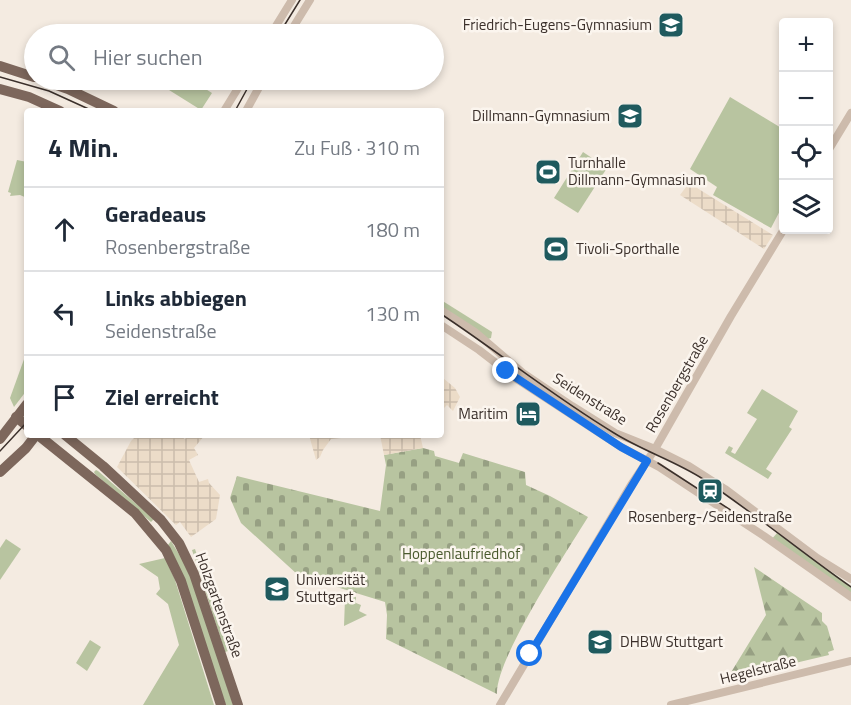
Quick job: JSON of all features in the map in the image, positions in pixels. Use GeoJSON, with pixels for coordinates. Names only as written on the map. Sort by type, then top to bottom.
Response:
{"type":"FeatureCollection","features":[{"type":"Feature","properties":{"kind":"main road"},"geometry":{"type":"LineString","coordinates":[[0,66],[24,74]]}},
{"type":"Feature","properties":{"kind":"main road"},"geometry":{"type":"LineString","coordinates":[[0,89],[29,97],[53,108]]}},
{"type":"Feature","properties":{"kind":"main road"},"geometry":{"type":"LineString","coordinates":[[70,90],[108,108]]}},
{"type":"Feature","properties":{"kind":"main road"},"geometry":{"type":"LineString","coordinates":[[0,439],[21,417]]}},
{"type":"Feature","properties":{"kind":"main road"},"geometry":{"type":"LineString","coordinates":[[0,472],[34,438]]}},
{"type":"Feature","properties":{"kind":"main road","name":"Holzgartenstraße"},"geometry":{"type":"LineString","coordinates":[[41,438],[135,513],[166,550],[181,581],[221,705]]}},
{"type":"Feature","properties":{"kind":"main road","name":"Holzgartenstraße"},"geometry":{"type":"LineString","coordinates":[[69,438],[103,466],[161,520],[179,543],[194,574],[238,705]]}},
{"type":"Feature","properties":{"kind":"main road"},"geometry":{"type":"LineString","coordinates":[[93,479],[90,468],[103,466]]}},
{"type":"Feature","properties":{"kind":"main road"},"geometry":{"type":"LineString","coordinates":[[166,550],[167,538],[171,537],[179,543]]}},
{"type":"Feature","properties":{"kind":"street"},"geometry":{"type":"LineString","coordinates":[[277,24],[292,0]]}},
{"type":"Feature","properties":{"kind":"street"},"geometry":{"type":"LineString","coordinates":[[295,24],[310,0]]}},
{"type":"Feature","properties":{"kind":"street"},"geometry":{"type":"LineString","coordinates":[[226,108],[237,90]]}},
{"type":"Feature","properties":{"kind":"street"},"geometry":{"type":"LineString","coordinates":[[248,108],[258,90]]}},
{"type":"Feature","properties":{"kind":"street"},"geometry":{"type":"LineString","coordinates":[[833,143],[851,113]]}},
{"type":"Feature","properties":{"kind":"street","name":"Rosenbergstraße"},"geometry":{"type":"LineString","coordinates":[[500,705],[655,449],[730,316],[780,234]]}},
{"type":"Feature","properties":{"kind":"street","name":"Seidenstraße"},"geometry":{"type":"LineString","coordinates":[[444,312],[475,332],[523,373],[605,428],[681,461],[725,489],[817,558],[851,579]]}},
{"type":"Feature","properties":{"kind":"street","name":"Seidenstraße"},"geometry":{"type":"LineString","coordinates":[[444,327],[518,380],[764,536],[851,597]]}},
{"type":"Feature","properties":{"kind":"street","name":"Hegelstraße"},"geometry":{"type":"LineString","coordinates":[[670,705],[851,662]]}},
{"type":"Feature","properties":{"kind":"green space"},"geometry":{"type":"Polygon","coordinates":[[[169,90],[207,90],[212,93],[202,108],[198,108],[169,90]]]}},
{"type":"Feature","properties":{"kind":"green space"},"geometry":{"type":"Polygon","coordinates":[[[730,97],[779,127],[779,213],[771,228],[713,195],[717,187],[690,169],[730,97]]]}},
{"type":"Feature","properties":{"kind":"green space"},"geometry":{"type":"Polygon","coordinates":[[[583,152],[607,168],[578,213],[554,198],[583,152]]]}},
{"type":"Feature","properties":{"kind":"green space"},"geometry":{"type":"Polygon","coordinates":[[[17,160],[24,161],[24,197],[10,196],[11,193],[8,192],[17,160]]]}},
{"type":"Feature","properties":{"kind":"green space"},"geometry":{"type":"Polygon","coordinates":[[[444,302],[492,332],[491,338],[488,339],[444,310],[444,302]]]}},
{"type":"Feature","properties":{"kind":"green space"},"geometry":{"type":"Polygon","coordinates":[[[24,359],[24,394],[14,407],[10,398],[24,359]]]}},
{"type":"Feature","properties":{"kind":"green space"},"geometry":{"type":"Polygon","coordinates":[[[762,389],[798,411],[789,427],[792,429],[766,469],[772,473],[768,479],[725,453],[729,446],[733,448],[731,452],[735,454],[757,419],[747,413],[762,389]]]}},
{"type":"Feature","properties":{"kind":"green space","name":"Hoppenlaufriedhof"},"geometry":{"type":"Polygon","coordinates":[[[423,448],[434,451],[435,456],[459,463],[463,453],[525,472],[526,485],[588,517],[519,632],[499,678],[497,694],[386,639],[385,602],[298,575],[241,523],[230,498],[237,476],[380,511],[386,465],[384,455],[423,448]]]}},
{"type":"Feature","properties":{"kind":"green space"},"geometry":{"type":"Polygon","coordinates":[[[96,470],[154,519],[151,522],[95,474],[96,470]]]}},
{"type":"Feature","properties":{"kind":"green space"},"geometry":{"type":"Polygon","coordinates":[[[777,533],[851,586],[851,597],[771,540],[777,533]]]}},
{"type":"Feature","properties":{"kind":"green space"},"geometry":{"type":"Polygon","coordinates":[[[6,539],[21,549],[0,580],[0,548],[6,539]]]}},
{"type":"Feature","properties":{"kind":"green space"},"geometry":{"type":"Polygon","coordinates":[[[171,541],[191,574],[233,705],[226,705],[168,545],[171,541]]]}},
{"type":"Feature","properties":{"kind":"green space"},"geometry":{"type":"Polygon","coordinates":[[[195,549],[228,651],[225,652],[192,550],[195,549]]]}},
{"type":"Feature","properties":{"kind":"green space"},"geometry":{"type":"Polygon","coordinates":[[[165,558],[175,580],[214,705],[143,705],[179,645],[168,604],[156,594],[160,589],[158,577],[139,564],[165,558]]]}},
{"type":"Feature","properties":{"kind":"green space"},"geometry":{"type":"Polygon","coordinates":[[[754,567],[822,613],[822,621],[827,626],[834,650],[828,652],[829,655],[774,668],[771,662],[765,663],[766,669],[727,679],[766,615],[754,567]]]}},
{"type":"Feature","properties":{"kind":"green space"},"geometry":{"type":"Polygon","coordinates":[[[350,595],[356,597],[356,603],[361,605],[359,611],[367,615],[344,626],[345,599],[350,595]]]}},
{"type":"Feature","properties":{"kind":"green space"},"geometry":{"type":"Polygon","coordinates":[[[90,640],[101,647],[87,671],[76,663],[90,640]]]}},
{"type":"Feature","properties":{"kind":"shaded area"},"geometry":{"type":"Polygon","coordinates":[[[689,183],[773,235],[764,249],[680,195],[689,183]]]}},
{"type":"Feature","properties":{"kind":"shaded area"},"geometry":{"type":"Polygon","coordinates":[[[444,379],[455,388],[460,397],[453,411],[447,405],[444,408],[444,379]]]}},
{"type":"Feature","properties":{"kind":"shaded area"},"geometry":{"type":"Polygon","coordinates":[[[134,438],[202,438],[194,448],[198,455],[189,460],[199,482],[208,479],[220,495],[216,519],[191,537],[180,522],[176,525],[117,467],[134,438]]]}},
{"type":"Feature","properties":{"kind":"shaded area"},"geometry":{"type":"Polygon","coordinates":[[[310,438],[341,438],[331,439],[316,460],[310,438]]]}},
{"type":"Feature","properties":{"kind":"shaded area"},"geometry":{"type":"Polygon","coordinates":[[[381,438],[421,438],[423,448],[384,455],[381,438]]]}},
{"type":"Feature","properties":{"kind":"tram line"},"geometry":{"type":"LineString","coordinates":[[285,24],[300,0]]}},
{"type":"Feature","properties":{"kind":"tram line"},"geometry":{"type":"LineString","coordinates":[[0,77],[24,84]]}},
{"type":"Feature","properties":{"kind":"tram line"},"geometry":{"type":"LineString","coordinates":[[46,90],[86,108]]}},
{"type":"Feature","properties":{"kind":"tram line"},"geometry":{"type":"LineString","coordinates":[[237,108],[247,90]]}},
{"type":"Feature","properties":{"kind":"tram line"},"geometry":{"type":"LineString","coordinates":[[444,316],[592,419],[625,439],[703,479],[851,587]]}},
{"type":"Feature","properties":{"kind":"tram line"},"geometry":{"type":"LineString","coordinates":[[0,451],[24,425]]}},
{"type":"Feature","properties":{"kind":"tram line"},"geometry":{"type":"LineString","coordinates":[[658,463],[746,520]]}},
{"type":"Feature","properties":{"kind":"place","name":"Friedrich-Eugens-Gymnasium"},"geometry":{"type":"Point","coordinates":[671,25]}},
{"type":"Feature","properties":{"kind":"place","name":"Dillmann-Gymnasium"},"geometry":{"type":"Point","coordinates":[630,116]}},
{"type":"Feature","properties":{"kind":"place","name":"Turnhalle Dillmann-Gymnasium"},"geometry":{"type":"Point","coordinates":[548,172]}},
{"type":"Feature","properties":{"kind":"place","name":"Tivoli-Sporthalle"},"geometry":{"type":"Point","coordinates":[556,249]}},
{"type":"Feature","properties":{"kind":"place","name":"Maritim"},"geometry":{"type":"Point","coordinates":[528,414]}},
{"type":"Feature","properties":{"kind":"place","name":"Rosenberg-/Seidenstraße"},"geometry":{"type":"Point","coordinates":[710,491]}},
{"type":"Feature","properties":{"kind":"place","name":"Universität Stuttgart"},"geometry":{"type":"Point","coordinates":[277,589]}},
{"type":"Feature","properties":{"kind":"place","name":"DHBW Stuttgart"},"geometry":{"type":"Point","coordinates":[600,642]}},
{"type":"Feature","properties":{"kind":"route"},"geometry":{"type":"LineString","coordinates":[[506,371],[621,447],[647,461],[530,654]]}}]}
